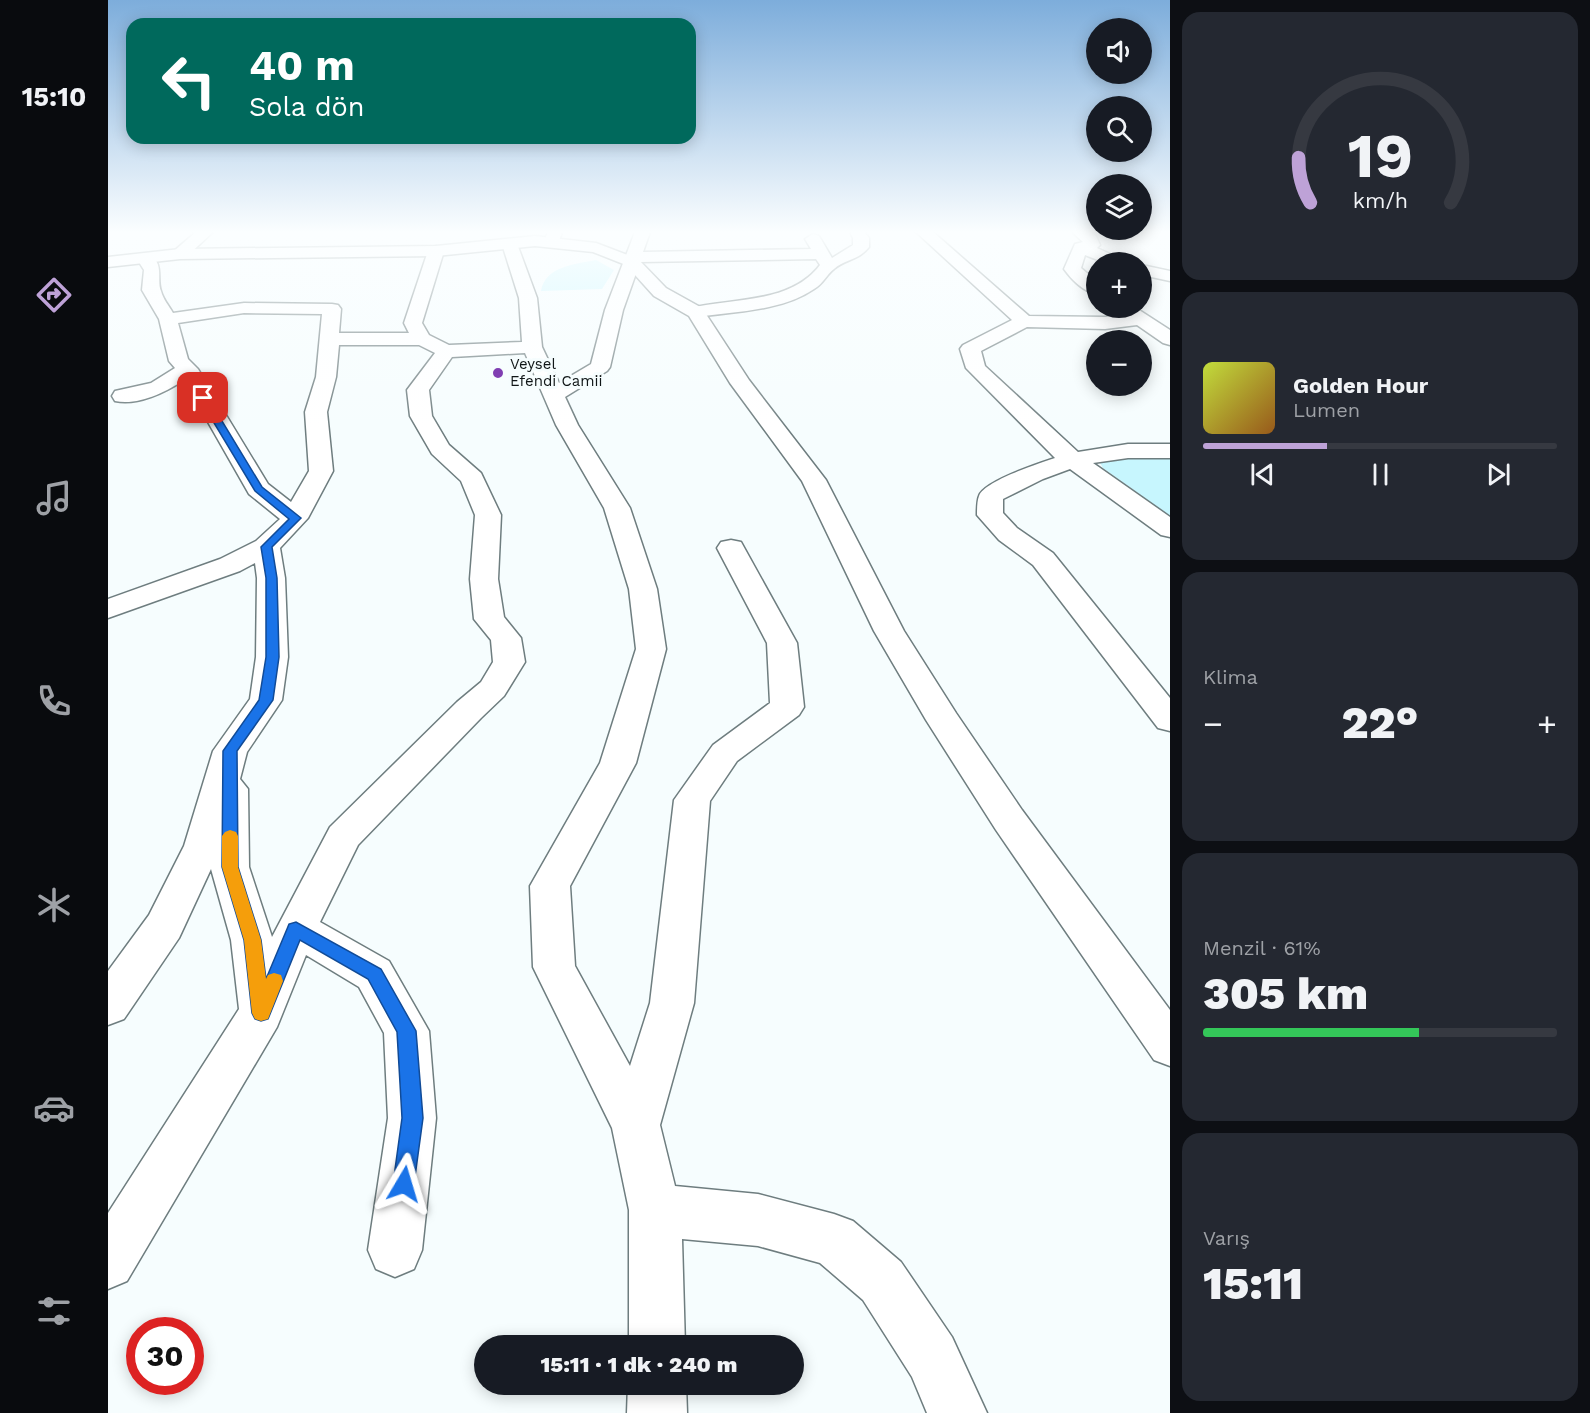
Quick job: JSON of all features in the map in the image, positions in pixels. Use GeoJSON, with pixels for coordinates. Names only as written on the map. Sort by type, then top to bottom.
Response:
{"type":"FeatureCollection","features":[{"type":"Feature","properties":{"kind":"street"},"geometry":{"type":"LineString","coordinates":[[156,298],[168,319],[179,361],[188,369],[258,489],[295,518]]}},
{"type":"Feature","properties":{"kind":"street"},"geometry":{"type":"LineString","coordinates":[[421,298],[413,323],[434,345]]}},
{"type":"Feature","properties":{"kind":"street"},"geometry":{"type":"LineString","coordinates":[[528,298],[532,347],[567,425],[617,508],[643,589],[651,649],[618,763],[550,886],[554,968],[636,1125],[655,1210],[657,1335]]}},
{"type":"Feature","properties":{"kind":"street"},"geometry":{"type":"LineString","coordinates":[[555,394],[600,367],[618,298]]}},
{"type":"Feature","properties":{"kind":"street"},"geometry":{"type":"LineString","coordinates":[[671,298],[696,312],[740,383],[814,480],[889,631],[943,720],[1009,819],[1170,1047]]}},
{"type":"Feature","properties":{"kind":"street"},"geometry":{"type":"LineString","coordinates":[[696,312],[771,298]]}},
{"type":"Feature","properties":{"kind":"street"},"geometry":{"type":"LineString","coordinates":[[998,298],[1024,321]]}},
{"type":"Feature","properties":{"kind":"street"},"geometry":{"type":"LineString","coordinates":[[108,609],[230,565],[266,547],[295,518],[321,471],[316,412],[326,377],[332,309],[244,308],[168,319]]}},
{"type":"Feature","properties":{"kind":"street"},"geometry":{"type":"LineString","coordinates":[[1170,339],[1142,319],[1105,323],[1024,321],[970,349],[976,368],[1062,452],[1170,529]]}},
{"type":"Feature","properties":{"kind":"street"},"geometry":{"type":"LineString","coordinates":[[328,339],[434,345],[532,347]]}},
{"type":"Feature","properties":{"kind":"street"},"geometry":{"type":"LineString","coordinates":[[108,1262],[261,1013],[296,929],[343,837],[469,710],[493,689],[509,662],[506,638],[489,619],[484,579],[488,515],[472,478],[440,449],[421,416],[418,390],[434,345]]}},
{"type":"Feature","properties":{"kind":"street"},"geometry":{"type":"LineString","coordinates":[[123,396],[158,388],[188,369]]}},
{"type":"Feature","properties":{"kind":"street"},"geometry":{"type":"LineString","coordinates":[[1170,451],[1114,453],[1076,460],[1011,483],[991,496],[990,515],[1008,534],[1042,559],[1170,720]]}},
{"type":"Feature","properties":{"kind":"street"},"geometry":{"type":"LineString","coordinates":[[108,1006],[164,926],[203,846],[230,751],[266,700],[272,657],[271,578],[266,547]]}},
{"type":"Feature","properties":{"kind":"street"},"geometry":{"type":"LineString","coordinates":[[636,1125],[672,1003],[692,800],[725,753],[787,707],[782,643],[731,548]]}},
{"type":"Feature","properties":{"kind":"street"},"geometry":{"type":"LineString","coordinates":[[230,751],[230,867],[252,940],[261,1013]]}},
{"type":"Feature","properties":{"kind":"street"},"geometry":{"type":"LineString","coordinates":[[296,929],[374,974],[406,1031],[412,1118],[395,1250]]}},
{"type":"Feature","properties":{"kind":"street"},"geometry":{"type":"LineString","coordinates":[[655,1210],[758,1220],[834,1240],[882,1281],[932,1357],[957,1413]]}},
{"type":"Feature","properties":{"kind":"street"},"geometry":{"type":"LineString","coordinates":[[657,1395],[657,1413]]}},
{"type":"Feature","properties":{"kind":"shaded area"},"geometry":{"type":"Polygon","coordinates":[[[1170,456],[1170,516],[1103,468],[1099,461],[1107,458],[1170,456]]]}},
{"type":"Feature","properties":{"kind":"slow traffic"},"geometry":{"type":"LineString","coordinates":[[230,836],[230,867],[252,940],[261,1013],[274,981]]}},
{"type":"Feature","properties":{"kind":"place","name":"Veysel Efendi Camii"},"geometry":{"type":"Point","coordinates":[498,373]}},
{"type":"Feature","properties":{"kind":"route"},"geometry":{"type":"LineString","coordinates":[[203,398],[258,489],[295,518],[266,547],[271,578],[272,657],[266,700],[230,751],[230,867],[252,940],[261,1013],[296,929],[374,974],[406,1031],[412,1118],[404,1184]]}}]}
